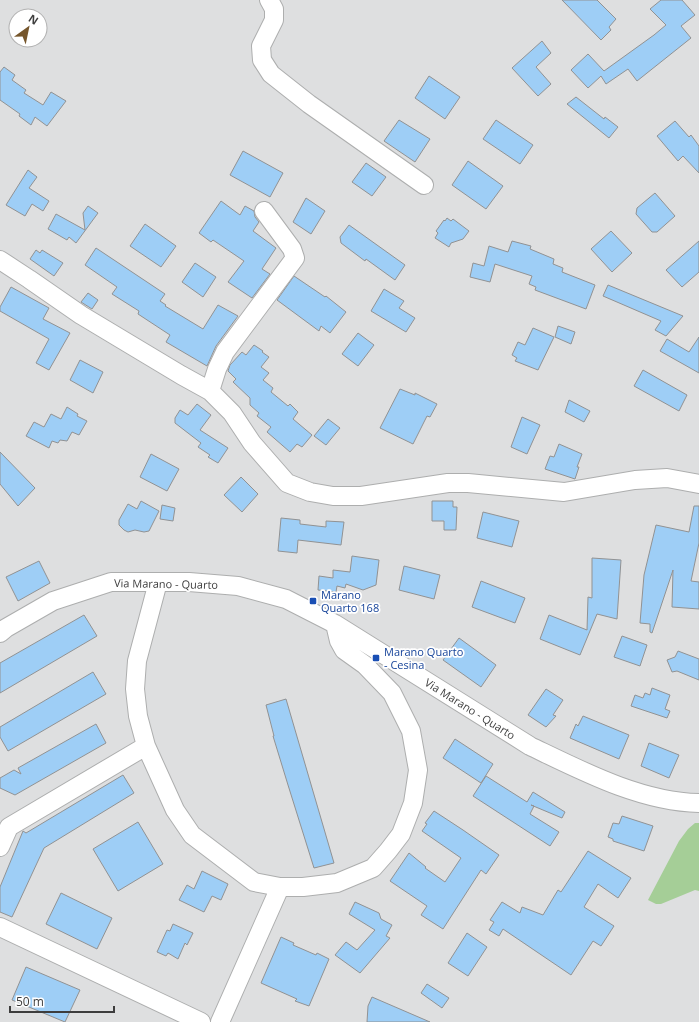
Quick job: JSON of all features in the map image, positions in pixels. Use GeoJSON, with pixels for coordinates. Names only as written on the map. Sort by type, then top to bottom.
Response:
{"type":"FeatureCollection","features":[{"type":"Feature","properties":{"kind":"street"},"geometry":{"type":"LineString","coordinates":[[269,0],[274,9],[274,20],[261,46],[262,60],[271,74],[309,104],[424,185]]}},
{"type":"Feature","properties":{"kind":"street"},"geometry":{"type":"LineString","coordinates":[[210,391],[217,369],[225,352],[295,258],[292,249],[264,211]]}},
{"type":"Feature","properties":{"kind":"street"},"geometry":{"type":"LineString","coordinates":[[0,260],[81,315],[210,391],[232,413],[252,443],[287,483],[310,492],[333,496],[361,496],[448,483],[468,483],[564,492],[635,480],[667,478],[699,484]]}},
{"type":"Feature","properties":{"kind":"street","name":"Via Marano - Quarto"},"geometry":{"type":"LineString","coordinates":[[0,633],[53,601],[111,582],[189,582],[238,586],[286,599],[335,624],[530,746],[611,783],[660,799],[699,803]]}},
{"type":"Feature","properties":{"kind":"street"},"geometry":{"type":"LineString","coordinates":[[158,582],[138,661],[135,689],[138,716],[146,746],[174,810],[192,835],[254,882],[280,887],[303,887],[336,883],[373,868],[401,834],[414,803],[418,770],[411,731],[392,692],[365,665],[344,650],[339,641],[335,624]]}},
{"type":"Feature","properties":{"kind":"street"},"geometry":{"type":"LineString","coordinates":[[0,847],[9,827],[146,746]]}},
{"type":"Feature","properties":{"kind":"street"},"geometry":{"type":"LineString","coordinates":[[220,1022],[280,887]]}},
{"type":"Feature","properties":{"kind":"street"},"geometry":{"type":"LineString","coordinates":[[0,927],[201,1022]]}},
{"type":"Feature","properties":{"kind":"green space"},"geometry":{"type":"Polygon","coordinates":[[[695,823],[699,823],[699,891],[695,890],[661,904],[656,904],[648,900],[679,841],[688,829],[695,823]]]}},
{"type":"Feature","properties":{"kind":"building"},"geometry":{"type":"Polygon","coordinates":[[[562,0],[597,0],[616,19],[609,27],[611,30],[601,40],[562,0]]]}},
{"type":"Feature","properties":{"kind":"building"},"geometry":{"type":"Polygon","coordinates":[[[661,0],[682,0],[695,15],[681,26],[691,38],[637,81],[628,69],[606,84],[601,76],[588,88],[571,70],[588,54],[604,71],[654,35],[666,25],[650,9],[661,0]]]}},
{"type":"Feature","properties":{"kind":"building"},"geometry":{"type":"Polygon","coordinates":[[[542,41],[551,53],[536,67],[551,84],[538,96],[512,68],[542,41]]]}},
{"type":"Feature","properties":{"kind":"building"},"geometry":{"type":"Polygon","coordinates":[[[4,67],[15,75],[12,80],[26,90],[24,93],[43,105],[51,92],[66,101],[47,126],[35,117],[31,125],[19,116],[20,114],[0,100],[0,72],[4,67]]]}},
{"type":"Feature","properties":{"kind":"building"},"geometry":{"type":"Polygon","coordinates":[[[429,76],[460,97],[445,119],[415,98],[429,76]]]}},
{"type":"Feature","properties":{"kind":"building"},"geometry":{"type":"Polygon","coordinates":[[[576,97],[604,119],[605,117],[618,127],[609,138],[567,104],[576,97]]]}},
{"type":"Feature","properties":{"kind":"building"},"geometry":{"type":"Polygon","coordinates":[[[399,120],[430,139],[415,162],[384,141],[399,120]]]}},
{"type":"Feature","properties":{"kind":"building"},"geometry":{"type":"Polygon","coordinates":[[[496,120],[533,145],[520,164],[483,139],[496,120]]]}},
{"type":"Feature","properties":{"kind":"building"},"geometry":{"type":"Polygon","coordinates":[[[675,121],[689,137],[691,135],[699,146],[699,173],[683,156],[678,161],[657,136],[675,121]]]}},
{"type":"Feature","properties":{"kind":"building"},"geometry":{"type":"Polygon","coordinates":[[[243,151],[283,173],[270,197],[230,175],[243,151]]]}},
{"type":"Feature","properties":{"kind":"building"},"geometry":{"type":"Polygon","coordinates":[[[468,161],[503,186],[486,209],[452,185],[468,161]]]}},
{"type":"Feature","properties":{"kind":"building"},"geometry":{"type":"Polygon","coordinates":[[[366,163],[386,177],[372,196],[352,182],[366,163]]]}},
{"type":"Feature","properties":{"kind":"building"},"geometry":{"type":"Polygon","coordinates":[[[28,170],[37,177],[29,188],[49,201],[43,211],[32,204],[25,216],[6,205],[28,170]]]}},
{"type":"Feature","properties":{"kind":"building"},"geometry":{"type":"Polygon","coordinates":[[[655,193],[675,216],[657,232],[652,232],[636,214],[637,208],[655,193]]]}},
{"type":"Feature","properties":{"kind":"building"},"geometry":{"type":"Polygon","coordinates":[[[306,198],[325,211],[311,234],[293,222],[306,198]]]}},
{"type":"Feature","properties":{"kind":"building"},"geometry":{"type":"Polygon","coordinates":[[[221,201],[240,215],[245,206],[254,211],[255,217],[259,222],[253,231],[276,248],[262,269],[270,274],[252,298],[228,282],[244,261],[213,240],[211,242],[199,233],[221,201]]]}},
{"type":"Feature","properties":{"kind":"building"},"geometry":{"type":"Polygon","coordinates":[[[88,206],[98,213],[76,243],[69,237],[67,240],[48,229],[56,214],[85,230],[83,213],[88,206]]]}},
{"type":"Feature","properties":{"kind":"building"},"geometry":{"type":"Polygon","coordinates":[[[447,218],[451,221],[453,219],[469,231],[463,239],[451,243],[449,247],[435,238],[438,233],[436,231],[447,218]]]}},
{"type":"Feature","properties":{"kind":"building"},"geometry":{"type":"Polygon","coordinates":[[[145,224],[176,246],[161,267],[130,246],[145,224]]]}},
{"type":"Feature","properties":{"kind":"building"},"geometry":{"type":"Polygon","coordinates":[[[349,225],[405,265],[395,280],[366,259],[365,261],[341,243],[340,237],[349,225]]]}},
{"type":"Feature","properties":{"kind":"building"},"geometry":{"type":"Polygon","coordinates":[[[611,231],[632,253],[612,272],[591,249],[611,231]]]}},
{"type":"Feature","properties":{"kind":"building"},"geometry":{"type":"Polygon","coordinates":[[[512,241],[531,246],[530,249],[554,259],[553,264],[563,268],[562,272],[595,285],[586,309],[535,290],[536,287],[529,284],[532,276],[495,264],[490,282],[470,277],[473,263],[484,266],[489,246],[508,252],[512,241]]]}},
{"type":"Feature","properties":{"kind":"building"},"geometry":{"type":"Polygon","coordinates":[[[699,241],[699,272],[682,287],[666,270],[699,241]]]}},
{"type":"Feature","properties":{"kind":"building"},"geometry":{"type":"Polygon","coordinates":[[[96,248],[165,294],[160,301],[166,305],[165,306],[203,329],[218,305],[238,316],[216,346],[207,366],[166,342],[170,335],[138,314],[139,311],[112,294],[117,287],[85,265],[96,248]]]}},
{"type":"Feature","properties":{"kind":"building"},"geometry":{"type":"Polygon","coordinates":[[[36,250],[40,253],[42,250],[63,263],[54,276],[30,259],[36,250]]]}},
{"type":"Feature","properties":{"kind":"building"},"geometry":{"type":"Polygon","coordinates":[[[195,263],[216,277],[203,297],[182,282],[195,263]]]}},
{"type":"Feature","properties":{"kind":"building"},"geometry":{"type":"Polygon","coordinates":[[[294,276],[325,297],[326,296],[346,312],[330,333],[321,326],[319,331],[277,300],[294,276]]]}},
{"type":"Feature","properties":{"kind":"building"},"geometry":{"type":"Polygon","coordinates":[[[608,285],[683,316],[666,336],[655,330],[661,321],[603,296],[608,285]]]}},
{"type":"Feature","properties":{"kind":"building"},"geometry":{"type":"Polygon","coordinates":[[[11,287],[49,308],[43,319],[70,333],[49,370],[36,363],[49,339],[0,311],[0,307],[11,287]]]}},
{"type":"Feature","properties":{"kind":"building"},"geometry":{"type":"Polygon","coordinates":[[[384,289],[404,301],[399,308],[415,318],[406,332],[371,311],[384,289]]]}},
{"type":"Feature","properties":{"kind":"building"},"geometry":{"type":"Polygon","coordinates":[[[88,293],[98,300],[92,309],[81,302],[88,293]]]}},
{"type":"Feature","properties":{"kind":"building"},"geometry":{"type":"Polygon","coordinates":[[[558,326],[575,332],[571,344],[555,337],[558,326]]]}},
{"type":"Feature","properties":{"kind":"building"},"geometry":{"type":"Polygon","coordinates":[[[533,328],[554,337],[538,370],[515,361],[517,358],[512,355],[518,342],[525,345],[533,328]]]}},
{"type":"Feature","properties":{"kind":"building"},"geometry":{"type":"Polygon","coordinates":[[[358,333],[374,345],[358,366],[342,354],[358,333]]]}},
{"type":"Feature","properties":{"kind":"building"},"geometry":{"type":"Polygon","coordinates":[[[699,337],[699,373],[660,351],[667,339],[689,352],[699,337]]]}},
{"type":"Feature","properties":{"kind":"building"},"geometry":{"type":"Polygon","coordinates":[[[254,345],[269,357],[261,367],[269,373],[263,380],[273,388],[271,392],[288,406],[290,404],[298,412],[293,419],[312,435],[302,447],[297,444],[290,452],[267,432],[271,427],[257,416],[259,413],[250,405],[250,398],[233,382],[236,379],[228,371],[230,365],[242,352],[246,355],[254,345]]]}},
{"type":"Feature","properties":{"kind":"building"},"geometry":{"type":"Polygon","coordinates":[[[80,360],[103,372],[93,393],[70,380],[80,360]]]}},
{"type":"Feature","properties":{"kind":"building"},"geometry":{"type":"Polygon","coordinates":[[[643,370],[687,395],[679,411],[634,386],[643,370]]]}},
{"type":"Feature","properties":{"kind":"building"},"geometry":{"type":"Polygon","coordinates":[[[400,389],[415,395],[415,393],[437,404],[430,417],[427,416],[413,444],[380,428],[400,389]]]}},
{"type":"Feature","properties":{"kind":"building"},"geometry":{"type":"Polygon","coordinates":[[[569,400],[590,411],[584,422],[565,412],[569,400]]]}},
{"type":"Feature","properties":{"kind":"building"},"geometry":{"type":"Polygon","coordinates":[[[197,404],[211,415],[200,430],[228,448],[218,463],[208,457],[210,455],[198,447],[201,443],[175,423],[175,418],[180,410],[188,415],[197,404]]]}},
{"type":"Feature","properties":{"kind":"building"},"geometry":{"type":"Polygon","coordinates":[[[67,407],[78,414],[77,416],[87,421],[79,435],[72,432],[67,441],[60,440],[58,443],[52,441],[49,448],[26,436],[34,422],[44,427],[51,414],[61,419],[67,407]]]}},
{"type":"Feature","properties":{"kind":"building"},"geometry":{"type":"Polygon","coordinates":[[[522,417],[540,425],[527,454],[511,447],[522,417]]]}},
{"type":"Feature","properties":{"kind":"building"},"geometry":{"type":"Polygon","coordinates":[[[328,419],[340,428],[326,445],[314,436],[328,419]]]}},
{"type":"Feature","properties":{"kind":"building"},"geometry":{"type":"Polygon","coordinates":[[[559,444],[582,454],[577,467],[579,467],[575,479],[545,469],[550,456],[554,457],[559,444]]]}},
{"type":"Feature","properties":{"kind":"building"},"geometry":{"type":"Polygon","coordinates":[[[0,452],[35,488],[18,506],[0,484],[0,452]]]}},
{"type":"Feature","properties":{"kind":"building"},"geometry":{"type":"Polygon","coordinates":[[[151,454],[179,469],[167,491],[140,477],[151,454]]]}},
{"type":"Feature","properties":{"kind":"building"},"geometry":{"type":"Polygon","coordinates":[[[241,477],[258,494],[242,512],[224,495],[241,477]]]}},
{"type":"Feature","properties":{"kind":"building"},"geometry":{"type":"Polygon","coordinates":[[[141,501],[159,511],[149,531],[144,532],[135,530],[128,532],[124,530],[119,525],[119,520],[128,504],[137,509],[141,501]]]}},
{"type":"Feature","properties":{"kind":"building"},"geometry":{"type":"Polygon","coordinates":[[[432,501],[453,501],[453,507],[457,507],[456,530],[444,530],[444,521],[432,521],[432,501]]]}},
{"type":"Feature","properties":{"kind":"building"},"geometry":{"type":"Polygon","coordinates":[[[162,505],[175,508],[173,521],[160,519],[162,505]]]}},
{"type":"Feature","properties":{"kind":"building"},"geometry":{"type":"Polygon","coordinates":[[[694,506],[699,506],[699,543],[691,581],[699,582],[699,609],[672,607],[673,570],[652,633],[650,632],[650,624],[640,623],[644,575],[656,525],[689,532],[694,506]]]}},
{"type":"Feature","properties":{"kind":"building"},"geometry":{"type":"Polygon","coordinates":[[[483,512],[519,521],[512,547],[477,538],[483,512]]]}},
{"type":"Feature","properties":{"kind":"building"},"geometry":{"type":"Polygon","coordinates":[[[281,518],[300,520],[300,524],[326,527],[326,521],[344,522],[341,545],[298,540],[297,553],[278,551],[281,518]]]}},
{"type":"Feature","properties":{"kind":"building"},"geometry":{"type":"Polygon","coordinates":[[[352,556],[379,560],[376,585],[363,590],[346,584],[345,588],[337,586],[336,592],[318,590],[319,576],[333,578],[333,570],[350,572],[352,556]]]}},
{"type":"Feature","properties":{"kind":"building"},"geometry":{"type":"Polygon","coordinates":[[[592,558],[621,560],[617,619],[597,614],[580,655],[540,639],[549,615],[587,630],[588,597],[592,598],[592,558]]]}},
{"type":"Feature","properties":{"kind":"building"},"geometry":{"type":"Polygon","coordinates":[[[39,561],[50,583],[18,601],[6,577],[39,561]]]}},
{"type":"Feature","properties":{"kind":"building"},"geometry":{"type":"Polygon","coordinates":[[[404,566],[440,575],[434,599],[399,590],[404,566]]]}},
{"type":"Feature","properties":{"kind":"building"},"geometry":{"type":"Polygon","coordinates":[[[481,581],[525,598],[515,623],[472,607],[481,581]]]}},
{"type":"Feature","properties":{"kind":"building"},"geometry":{"type":"Polygon","coordinates":[[[84,615],[97,636],[0,693],[0,663],[84,615]]]}},
{"type":"Feature","properties":{"kind":"building"},"geometry":{"type":"Polygon","coordinates":[[[622,636],[647,645],[640,666],[614,657],[622,636]]]}},
{"type":"Feature","properties":{"kind":"building"},"geometry":{"type":"Polygon","coordinates":[[[459,638],[496,665],[481,687],[443,660],[459,638]]]}},
{"type":"Feature","properties":{"kind":"building"},"geometry":{"type":"Polygon","coordinates":[[[678,651],[699,659],[699,680],[677,671],[672,672],[667,660],[675,657],[678,651]]]}},
{"type":"Feature","properties":{"kind":"building"},"geometry":{"type":"Polygon","coordinates":[[[93,672],[106,694],[8,751],[0,737],[0,727],[93,672]]]}},
{"type":"Feature","properties":{"kind":"building"},"geometry":{"type":"Polygon","coordinates":[[[652,688],[670,695],[665,709],[670,711],[667,718],[631,706],[635,695],[643,698],[645,693],[650,695],[652,688]]]}},
{"type":"Feature","properties":{"kind":"building"},"geometry":{"type":"Polygon","coordinates":[[[546,689],[563,700],[553,715],[556,716],[546,727],[528,715],[546,689]]]}},
{"type":"Feature","properties":{"kind":"building"},"geometry":{"type":"Polygon","coordinates":[[[286,699],[334,863],[314,868],[273,736],[266,705],[286,699]]]}},
{"type":"Feature","properties":{"kind":"building"},"geometry":{"type":"Polygon","coordinates":[[[583,716],[629,735],[619,759],[570,738],[576,724],[578,726],[583,716]]]}},
{"type":"Feature","properties":{"kind":"building"},"geometry":{"type":"Polygon","coordinates":[[[96,724],[106,743],[15,795],[0,788],[0,778],[14,770],[21,774],[18,768],[96,724]]]}},
{"type":"Feature","properties":{"kind":"building"},"geometry":{"type":"Polygon","coordinates":[[[455,739],[493,764],[481,783],[443,758],[455,739]]]}},
{"type":"Feature","properties":{"kind":"building"},"geometry":{"type":"Polygon","coordinates":[[[649,743],[679,755],[669,778],[641,766],[649,743]]]}},
{"type":"Feature","properties":{"kind":"building"},"geometry":{"type":"Polygon","coordinates":[[[123,775],[134,793],[44,848],[12,917],[0,912],[0,887],[23,831],[26,833],[123,775]]]}},
{"type":"Feature","properties":{"kind":"building"},"geometry":{"type":"Polygon","coordinates":[[[486,776],[527,802],[533,792],[565,812],[562,818],[534,806],[530,814],[559,832],[550,846],[473,796],[486,776]]]}},
{"type":"Feature","properties":{"kind":"building"},"geometry":{"type":"Polygon","coordinates":[[[434,811],[499,855],[486,874],[481,870],[443,929],[421,915],[427,906],[390,881],[409,853],[426,867],[425,868],[445,882],[461,858],[422,831],[427,824],[425,823],[434,811]]]}},
{"type":"Feature","properties":{"kind":"building"},"geometry":{"type":"Polygon","coordinates":[[[622,816],[653,826],[644,851],[613,841],[613,839],[608,837],[613,823],[619,824],[622,816]]]}},
{"type":"Feature","properties":{"kind":"building"},"geometry":{"type":"Polygon","coordinates":[[[138,822],[163,864],[118,891],[93,849],[138,822]]]}},
{"type":"Feature","properties":{"kind":"building"},"geometry":{"type":"Polygon","coordinates":[[[588,851],[631,878],[618,898],[598,884],[584,907],[614,926],[601,946],[593,941],[571,975],[503,929],[499,936],[489,930],[494,922],[490,920],[502,902],[520,913],[522,907],[543,915],[558,890],[561,892],[588,851]]]}},
{"type":"Feature","properties":{"kind":"building"},"geometry":{"type":"Polygon","coordinates":[[[202,871],[228,884],[221,900],[212,896],[204,912],[179,900],[187,885],[194,889],[202,871]]]}},
{"type":"Feature","properties":{"kind":"building"},"geometry":{"type":"Polygon","coordinates":[[[61,893],[112,918],[97,949],[46,924],[61,893]]]}},
{"type":"Feature","properties":{"kind":"building"},"geometry":{"type":"Polygon","coordinates":[[[355,902],[379,913],[381,919],[392,925],[386,936],[390,938],[360,973],[335,955],[346,942],[357,950],[375,930],[349,914],[355,902]]]}},
{"type":"Feature","properties":{"kind":"building"},"geometry":{"type":"Polygon","coordinates":[[[173,924],[193,933],[187,945],[185,943],[178,959],[168,953],[166,956],[157,952],[167,930],[170,931],[173,924]]]}},
{"type":"Feature","properties":{"kind":"building"},"geometry":{"type":"Polygon","coordinates":[[[467,933],[487,947],[468,976],[448,963],[467,933]]]}},
{"type":"Feature","properties":{"kind":"building"},"geometry":{"type":"Polygon","coordinates":[[[281,937],[294,943],[293,945],[316,955],[317,953],[329,959],[309,1006],[295,1001],[297,999],[261,983],[281,937]]]}},
{"type":"Feature","properties":{"kind":"building"},"geometry":{"type":"Polygon","coordinates":[[[26,967],[80,990],[65,1022],[12,1000],[26,967]]]}},
{"type":"Feature","properties":{"kind":"building"},"geometry":{"type":"Polygon","coordinates":[[[427,984],[449,998],[442,1008],[421,993],[427,984]]]}},
{"type":"Feature","properties":{"kind":"building"},"geometry":{"type":"Polygon","coordinates":[[[372,997],[430,1022],[367,1022],[368,1006],[372,997]]]}},
{"type":"Feature","properties":{"kind":"place","name":"Marano Quarto 168"},"geometry":{"type":"Point","coordinates":[313,601]}},
{"type":"Feature","properties":{"kind":"place","name":"Marano Quarto - Cesina"},"geometry":{"type":"Point","coordinates":[376,658]}}]}
